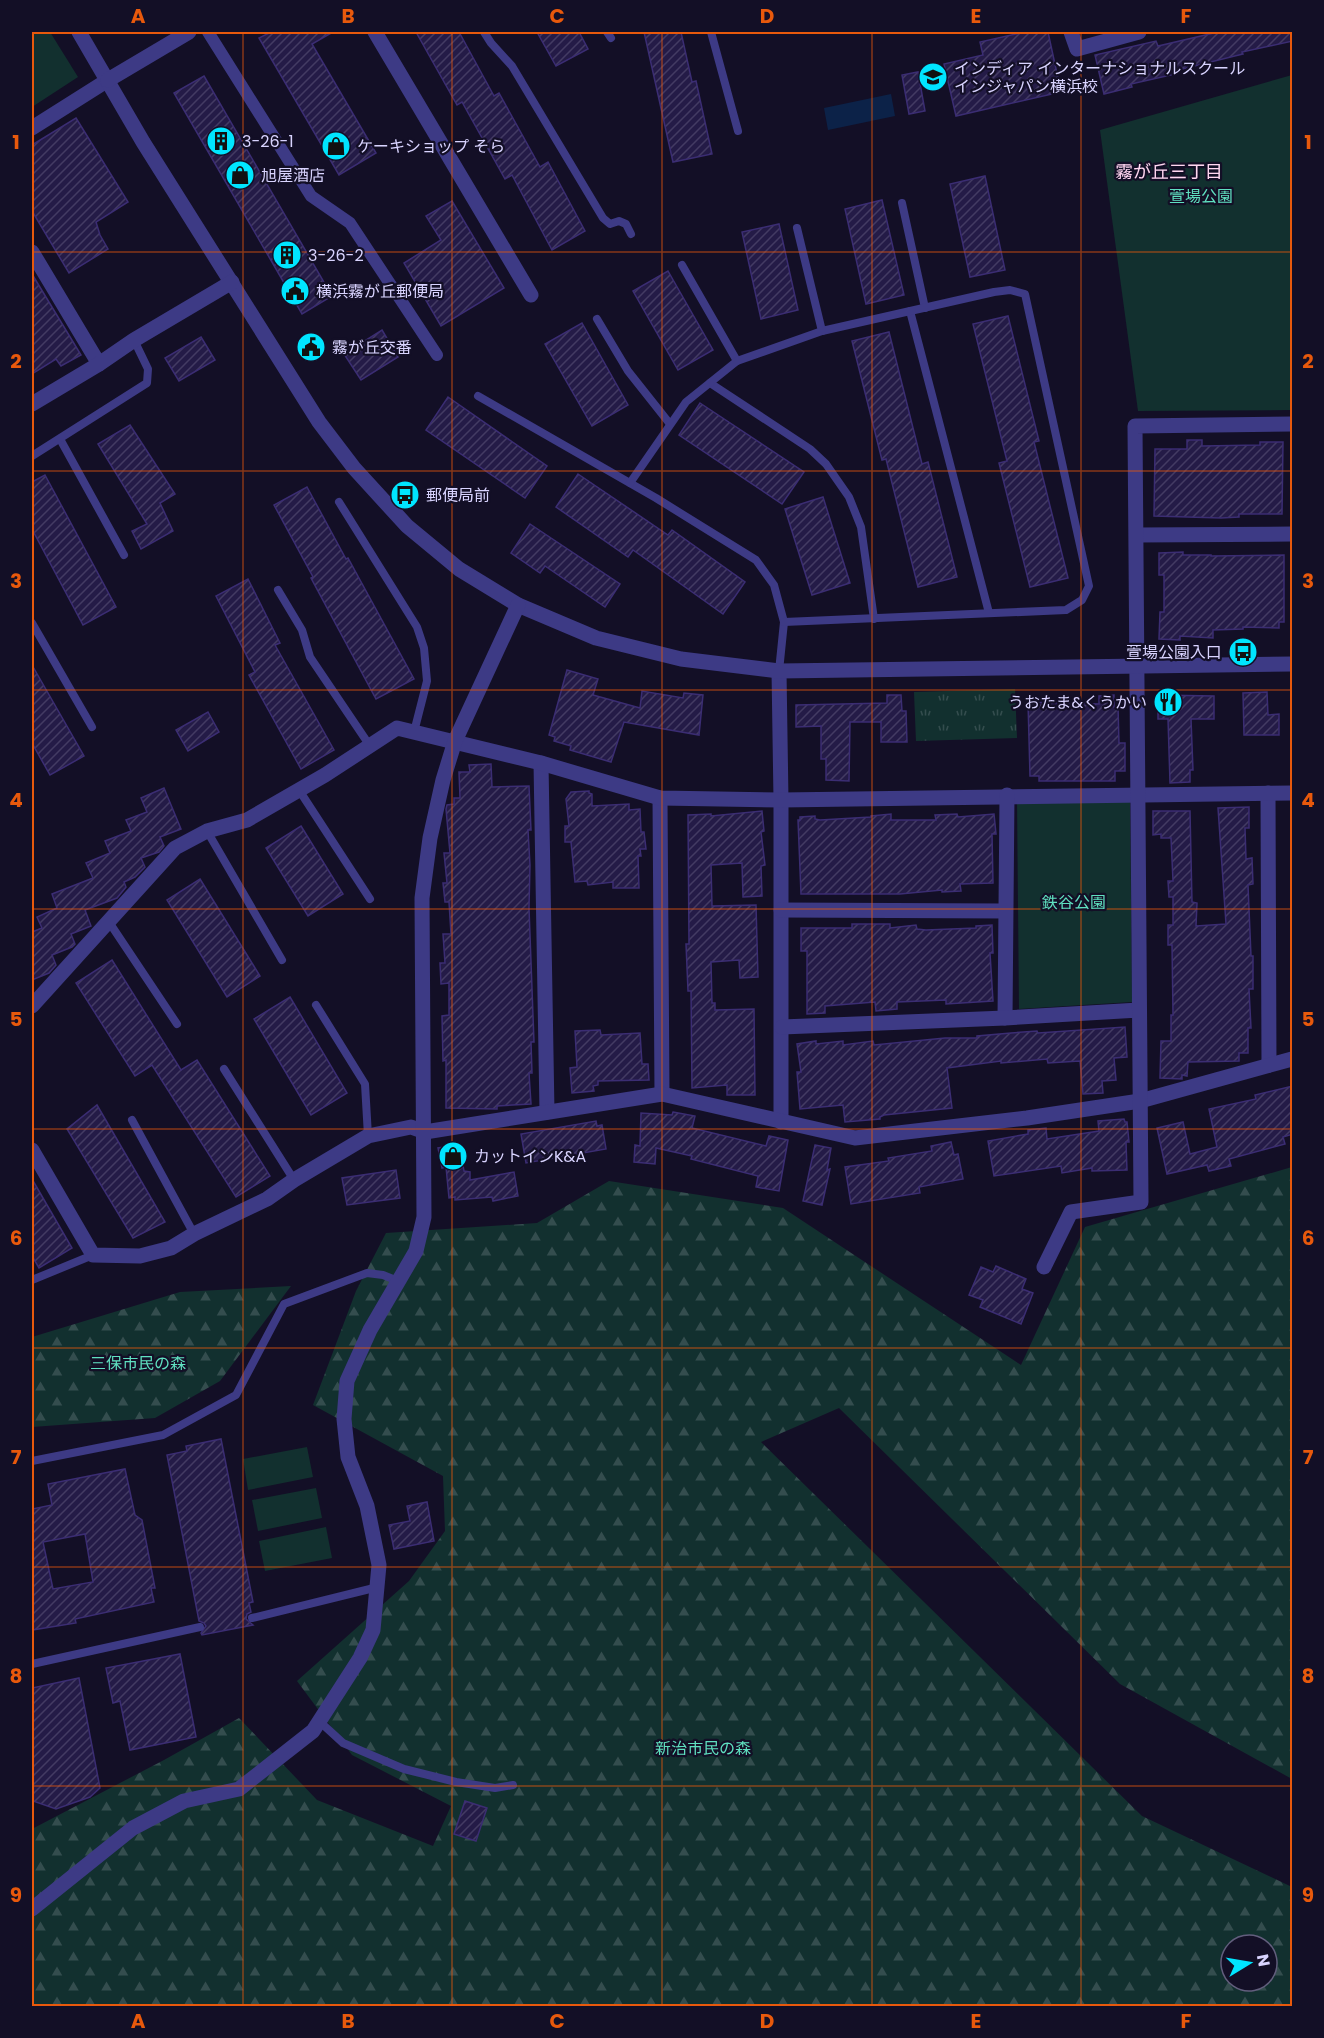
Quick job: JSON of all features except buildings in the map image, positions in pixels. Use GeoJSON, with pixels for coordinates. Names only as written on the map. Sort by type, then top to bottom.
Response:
{"type":"FeatureCollection","features":[{"type":"Feature","properties":{"kind":"street"},"geometry":{"type":"LineString","coordinates":[[79,32],[143,142],[319,423],[367,484],[407,526],[459,569],[518,605],[596,638],[681,658],[779,671],[1138,664],[1293,664]]}},
{"type":"Feature","properties":{"kind":"street"},"geometry":{"type":"LineString","coordinates":[[32,128],[189,32]]}},
{"type":"Feature","properties":{"kind":"street"},"geometry":{"type":"LineString","coordinates":[[208,32],[311,196],[350,223],[438,355]]}},
{"type":"Feature","properties":{"kind":"street"},"geometry":{"type":"LineString","coordinates":[[375,32],[531,295]]}},
{"type":"Feature","properties":{"kind":"street"},"geometry":{"type":"LineString","coordinates":[[1071,32],[1077,49],[1139,32]]}},
{"type":"Feature","properties":{"kind":"street"},"geometry":{"type":"LineString","coordinates":[[33,259],[99,364]]}},
{"type":"Feature","properties":{"kind":"street"},"geometry":{"type":"LineString","coordinates":[[32,404],[99,364],[134,339],[232,282]]}},
{"type":"Feature","properties":{"kind":"street"},"geometry":{"type":"LineString","coordinates":[[1044,1267],[1071,1212],[1141,1202],[1135,426],[1293,424]]}},
{"type":"Feature","properties":{"kind":"street"},"geometry":{"type":"LineString","coordinates":[[1137,536],[1293,534]]}},
{"type":"Feature","properties":{"kind":"street"},"geometry":{"type":"LineString","coordinates":[[32,1909],[133,1828],[184,1801],[239,1789],[313,1731],[360,1658],[373,1630],[379,1565],[367,1506],[348,1457],[344,1419],[347,1381],[370,1330],[416,1251],[424,1217],[422,898],[430,838],[443,780],[455,741],[518,605]]}},
{"type":"Feature","properties":{"kind":"street"},"geometry":{"type":"LineString","coordinates":[[779,671],[781,1122]]}},
{"type":"Feature","properties":{"kind":"street"},"geometry":{"type":"LineString","coordinates":[[32,1006],[175,848],[207,831],[247,820],[398,728],[542,763],[660,798],[781,800],[1006,795],[1293,793]]}},
{"type":"Feature","properties":{"kind":"street"},"geometry":{"type":"LineString","coordinates":[[542,763],[547,1112]]}},
{"type":"Feature","properties":{"kind":"street"},"geometry":{"type":"LineString","coordinates":[[1268,793],[1269,1065]]}},
{"type":"Feature","properties":{"kind":"street"},"geometry":{"type":"LineString","coordinates":[[1005,1018],[1006,795]]}},
{"type":"Feature","properties":{"kind":"street"},"geometry":{"type":"LineString","coordinates":[[660,798],[662,1094]]}},
{"type":"Feature","properties":{"kind":"street"},"geometry":{"type":"LineString","coordinates":[[781,910],[1005,911]]}},
{"type":"Feature","properties":{"kind":"street"},"geometry":{"type":"LineString","coordinates":[[782,1028],[1139,1010]]}},
{"type":"Feature","properties":{"kind":"street"},"geometry":{"type":"LineString","coordinates":[[32,1150],[93,1255],[140,1256],[171,1248],[194,1234],[267,1199],[294,1180],[368,1136],[411,1127],[425,1132],[662,1094],[855,1138],[1027,1118],[1140,1101],[1293,1059]]}},
{"type":"Feature","properties":{"kind":"lane"},"geometry":{"type":"LineString","coordinates":[[484,32],[512,66],[603,218],[610,224],[619,221],[626,224],[631,234]]}},
{"type":"Feature","properties":{"kind":"lane"},"geometry":{"type":"LineString","coordinates":[[711,32],[738,131]]}},
{"type":"Feature","properties":{"kind":"lane"},"geometry":{"type":"LineString","coordinates":[[902,204],[926,308]]}},
{"type":"Feature","properties":{"kind":"lane"},"geometry":{"type":"LineString","coordinates":[[797,228],[822,331]]}},
{"type":"Feature","properties":{"kind":"lane"},"geometry":{"type":"LineString","coordinates":[[682,265],[737,361]]}},
{"type":"Feature","properties":{"kind":"lane"},"geometry":{"type":"LineString","coordinates":[[630,483],[686,402],[737,361],[822,331],[994,292],[1010,290],[1025,294],[1089,586],[1082,600],[1066,610],[784,622]]}},
{"type":"Feature","properties":{"kind":"lane"},"geometry":{"type":"LineString","coordinates":[[910,311],[989,613]]}},
{"type":"Feature","properties":{"kind":"lane"},"geometry":{"type":"LineString","coordinates":[[597,319],[628,371],[670,424]]}},
{"type":"Feature","properties":{"kind":"lane"},"geometry":{"type":"LineString","coordinates":[[32,456],[147,383],[148,369],[134,339]]}},
{"type":"Feature","properties":{"kind":"lane"},"geometry":{"type":"LineString","coordinates":[[710,383],[810,449],[826,464],[838,480],[849,497],[861,527],[874,619]]}},
{"type":"Feature","properties":{"kind":"lane"},"geometry":{"type":"LineString","coordinates":[[478,396],[630,483],[756,560],[774,585],[784,622],[779,671]]}},
{"type":"Feature","properties":{"kind":"lane"},"geometry":{"type":"LineString","coordinates":[[60,439],[124,555]]}},
{"type":"Feature","properties":{"kind":"lane"},"geometry":{"type":"LineString","coordinates":[[339,502],[417,627],[424,648],[427,681],[414,732]]}},
{"type":"Feature","properties":{"kind":"lane"},"geometry":{"type":"LineString","coordinates":[[278,590],[302,630],[310,657],[370,746]]}},
{"type":"Feature","properties":{"kind":"lane"},"geometry":{"type":"LineString","coordinates":[[32,623],[92,727]]}},
{"type":"Feature","properties":{"kind":"lane"},"geometry":{"type":"LineString","coordinates":[[299,790],[370,899]]}},
{"type":"Feature","properties":{"kind":"lane"},"geometry":{"type":"LineString","coordinates":[[207,831],[282,960]]}},
{"type":"Feature","properties":{"kind":"lane"},"geometry":{"type":"LineString","coordinates":[[109,922],[177,1024]]}},
{"type":"Feature","properties":{"kind":"lane"},"geometry":{"type":"LineString","coordinates":[[316,1005],[365,1084],[368,1136]]}},
{"type":"Feature","properties":{"kind":"lane"},"geometry":{"type":"LineString","coordinates":[[224,1070],[294,1180]]}},
{"type":"Feature","properties":{"kind":"lane"},"geometry":{"type":"LineString","coordinates":[[132,1120],[194,1234]]}},
{"type":"Feature","properties":{"kind":"lane"},"geometry":{"type":"LineString","coordinates":[[32,1280],[93,1255]]}},
{"type":"Feature","properties":{"kind":"lane"},"geometry":{"type":"LineString","coordinates":[[32,1461],[163,1435],[236,1395],[284,1304],[367,1273],[383,1275],[398,1281]]}},
{"type":"Feature","properties":{"kind":"lane"},"geometry":{"type":"LineString","coordinates":[[252,1618],[378,1587]]}},
{"type":"Feature","properties":{"kind":"lane"},"geometry":{"type":"LineString","coordinates":[[32,1664],[200,1628]]}},
{"type":"Feature","properties":{"kind":"lane"},"geometry":{"type":"LineString","coordinates":[[319,1721],[343,1743],[404,1769],[456,1782],[495,1788],[513,1785]]}},
{"type":"Feature","properties":{"kind":"green space"},"geometry":{"type":"Polygon","coordinates":[[[32,32],[50,32],[78,77],[32,107],[32,32]]]}},
{"type":"Feature","properties":{"kind":"green space","name":"萱場公園"},"geometry":{"type":"Polygon","coordinates":[[[1292,75],[1292,410],[1138,411],[1100,130],[1292,75]]]}},
{"type":"Feature","properties":{"kind":"green space"},"geometry":{"type":"Polygon","coordinates":[[[1015,689],[1017,738],[916,741],[914,692],[1015,689]]]}},
{"type":"Feature","properties":{"kind":"green space","name":"鉄谷公園"},"geometry":{"type":"Polygon","coordinates":[[[1017,801],[1130,801],[1132,1002],[1019,1009],[1017,801]]]}},
{"type":"Feature","properties":{"kind":"green space","name":"新治市民の森"},"geometry":{"type":"Polygon","coordinates":[[[1292,1167],[1292,1779],[1120,1684],[839,1408],[761,1442],[1142,1816],[1292,1887],[1292,2006],[32,2006],[32,1829],[239,1718],[317,1800],[433,1846],[451,1806],[352,1755],[297,1681],[409,1581],[445,1531],[443,1476],[313,1405],[356,1291],[386,1233],[537,1223],[609,1181],[783,1208],[1021,1365],[1085,1227],[1292,1167]]]}},
{"type":"Feature","properties":{"kind":"green space","name":"三保市民の森"},"geometry":{"type":"Polygon","coordinates":[[[291,1286],[220,1381],[155,1418],[32,1427],[32,1337],[180,1292],[291,1286]]]}},
{"type":"Feature","properties":{"kind":"green space"},"geometry":{"type":"Polygon","coordinates":[[[307,1447],[313,1477],[248,1490],[243,1459],[307,1447]]]}},
{"type":"Feature","properties":{"kind":"green space"},"geometry":{"type":"Polygon","coordinates":[[[316,1488],[322,1518],[258,1531],[252,1500],[316,1488]]]}},
{"type":"Feature","properties":{"kind":"green space"},"geometry":{"type":"Polygon","coordinates":[[[326,1527],[332,1558],[265,1571],[259,1541],[326,1527]]]}},
{"type":"Feature","properties":{"kind":"water"},"geometry":{"type":"Polygon","coordinates":[[[891,94],[895,116],[828,130],[824,108],[891,94]]]}},
{"type":"Feature","properties":{"kind":"place","name":"インディア インターナショナルスクール インジャパン横浜校"},"geometry":{"type":"Point","coordinates":[933,77]}},
{"type":"Feature","properties":{"kind":"place","name":"3-26-1"},"geometry":{"type":"Point","coordinates":[221,141]}},
{"type":"Feature","properties":{"kind":"place","name":"ケーキショップ そら"},"geometry":{"type":"Point","coordinates":[336,146]}},
{"type":"Feature","properties":{"kind":"place","name":"旭屋酒店"},"geometry":{"type":"Point","coordinates":[240,175]}},
{"type":"Feature","properties":{"kind":"place","name":"3-26-2"},"geometry":{"type":"Point","coordinates":[287,255]}},
{"type":"Feature","properties":{"kind":"place","name":"横浜霧が丘郵便局"},"geometry":{"type":"Point","coordinates":[295,291]}},
{"type":"Feature","properties":{"kind":"place","name":"霧が丘交番"},"geometry":{"type":"Point","coordinates":[311,347]}},
{"type":"Feature","properties":{"kind":"place","name":"郵便局前"},"geometry":{"type":"Point","coordinates":[405,495]}},
{"type":"Feature","properties":{"kind":"place","name":"萱場公園入口"},"geometry":{"type":"Point","coordinates":[1243,652]}},
{"type":"Feature","properties":{"kind":"place","name":"うおたま&くうかい"},"geometry":{"type":"Point","coordinates":[1168,702]}},
{"type":"Feature","properties":{"kind":"place","name":"カットインK&A"},"geometry":{"type":"Point","coordinates":[453,1156]}},
{"type":"Feature","properties":{"kind":"district","name":"霧が丘三丁目"},"geometry":{"type":"Point","coordinates":[1169,172]}}]}
